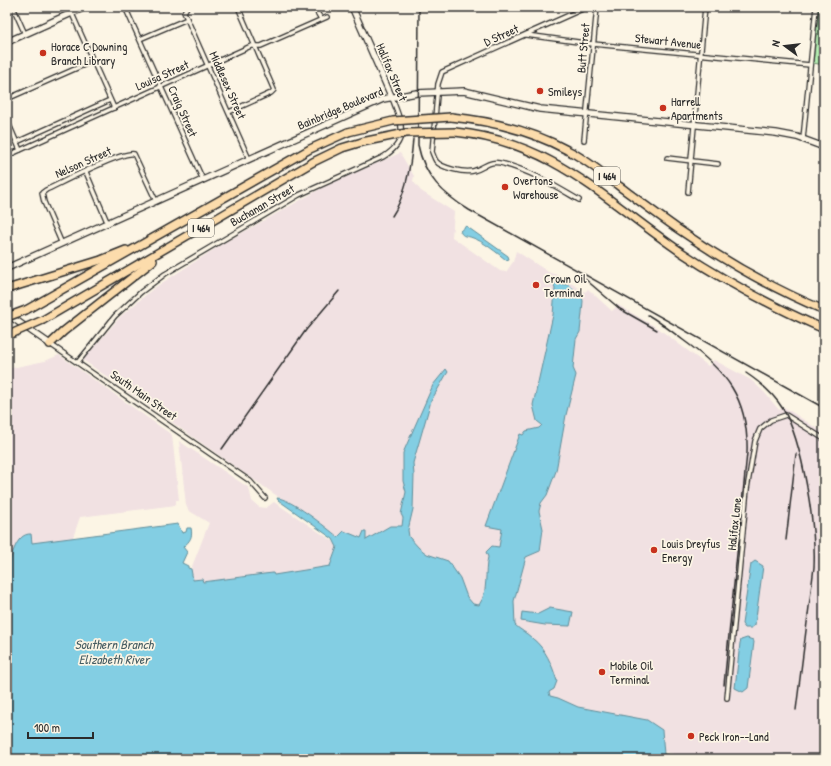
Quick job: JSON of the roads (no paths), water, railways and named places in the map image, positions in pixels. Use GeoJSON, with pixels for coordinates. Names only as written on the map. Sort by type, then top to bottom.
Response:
{"type":"FeatureCollection","features":[{"type":"Feature","properties":{"kind":"highway","name":"I 464"},"geometry":{"type":"LineString","coordinates":[[7,317],[26,310],[310,149],[348,132],[400,119],[451,117],[494,123],[510,127],[539,137],[568,150],[607,176],[679,229],[724,258],[767,282],[824,310]]}},
{"type":"Feature","properties":{"kind":"highway","name":"I 464"},"geometry":{"type":"LineString","coordinates":[[9,334],[43,320],[313,162],[342,148],[406,132],[455,132],[499,140],[543,156],[572,172],[658,236],[697,262],[762,300],[824,329]]}},
{"type":"Feature","properties":{"kind":"highway"},"geometry":{"type":"LineString","coordinates":[[50,344],[64,331],[140,271],[203,227]]}},
{"type":"Feature","properties":{"kind":"highway"},"geometry":{"type":"LineString","coordinates":[[7,289],[112,256],[159,235]]}},
{"type":"Feature","properties":{"kind":"highway"},"geometry":{"type":"LineString","coordinates":[[798,317],[824,332]]}},
{"type":"Feature","properties":{"kind":"street"},"geometry":{"type":"LineString","coordinates":[[13,7],[25,34]]}},
{"type":"Feature","properties":{"kind":"street"},"geometry":{"type":"LineString","coordinates":[[69,7],[114,108]]}},
{"type":"Feature","properties":{"kind":"street"},"geometry":{"type":"LineString","coordinates":[[7,42],[85,7]]}},
{"type":"Feature","properties":{"kind":"street","name":"Craig Street"},"geometry":{"type":"LineString","coordinates":[[125,7],[202,180]]}},
{"type":"Feature","properties":{"kind":"street"},"geometry":{"type":"LineString","coordinates":[[140,39],[187,19],[184,12],[187,7]]}},
{"type":"Feature","properties":{"kind":"street"},"geometry":{"type":"LineString","coordinates":[[229,112],[271,93],[274,88],[238,7]]}},
{"type":"Feature","properties":{"kind":"street"},"geometry":{"type":"LineString","coordinates":[[314,7],[321,19]]}},
{"type":"Feature","properties":{"kind":"street","name":"Halifax Street"},"geometry":{"type":"LineString","coordinates":[[352,7],[392,98],[401,123],[401,139],[396,146]]}},
{"type":"Feature","properties":{"kind":"street","name":"D Street"},"geometry":{"type":"LineString","coordinates":[[437,91],[438,78],[442,72],[578,9],[587,7]]}},
{"type":"Feature","properties":{"kind":"street","name":"Butt Street"},"geometry":{"type":"LineString","coordinates":[[584,140],[597,7]]}},
{"type":"Feature","properties":{"kind":"street"},"geometry":{"type":"LineString","coordinates":[[688,192],[705,7]]}},
{"type":"Feature","properties":{"kind":"street"},"geometry":{"type":"LineString","coordinates":[[803,139],[816,7]]}},
{"type":"Feature","properties":{"kind":"street","name":"Louisa Street"},"geometry":{"type":"LineString","coordinates":[[7,156],[251,46],[261,46],[327,17]]}},
{"type":"Feature","properties":{"kind":"street","name":"Middlesex Street"},"geometry":{"type":"LineString","coordinates":[[187,19],[249,159]]}},
{"type":"Feature","properties":{"kind":"street","name":"Stewart Avenue"},"geometry":{"type":"LineString","coordinates":[[524,35],[593,44],[810,65]]}},
{"type":"Feature","properties":{"kind":"street"},"geometry":{"type":"LineString","coordinates":[[7,99],[93,61]]}},
{"type":"Feature","properties":{"kind":"street"},"geometry":{"type":"LineString","coordinates":[[437,91],[432,152],[435,160],[443,167],[472,171],[490,162],[503,163],[546,181],[579,200]]}},
{"type":"Feature","properties":{"kind":"street","name":"Bainbridge Boulevard"},"geometry":{"type":"LineString","coordinates":[[7,268],[108,224],[383,99],[437,91],[473,92],[528,107],[587,115],[776,133],[803,139],[824,148]]}},
{"type":"Feature","properties":{"kind":"street"},"geometry":{"type":"LineString","coordinates":[[17,142],[110,100]]}},
{"type":"Feature","properties":{"kind":"street"},"geometry":{"type":"LineString","coordinates":[[7,120],[20,150]]}},
{"type":"Feature","properties":{"kind":"street"},"geometry":{"type":"LineString","coordinates":[[65,121],[69,128]]}},
{"type":"Feature","properties":{"kind":"street","name":"Buchanan Street"},"geometry":{"type":"LineString","coordinates":[[78,362],[115,316],[152,283],[299,195],[383,156],[396,146]]}},
{"type":"Feature","properties":{"kind":"street","name":"Nelson Street"},"geometry":{"type":"LineString","coordinates":[[62,244],[42,196],[44,191],[54,186],[132,153],[136,156],[156,201]]}},
{"type":"Feature","properties":{"kind":"street"},"geometry":{"type":"LineString","coordinates":[[667,158],[718,164]]}},
{"type":"Feature","properties":{"kind":"street"},"geometry":{"type":"LineString","coordinates":[[86,172],[108,224]]}},
{"type":"Feature","properties":{"kind":"street","name":"South Main Street"},"geometry":{"type":"LineString","coordinates":[[7,314],[250,481],[265,498]]}},
{"type":"Feature","properties":{"kind":"street","name":"Halifax Lane"},"geometry":{"type":"LineString","coordinates":[[727,698],[747,489],[757,436],[771,420],[786,415],[824,439]]}},
{"type":"Feature","properties":{"kind":"water"},"geometry":{"type":"Polygon","coordinates":[[[466,226],[508,256],[509,259],[506,260],[481,241],[462,235],[460,231],[466,226]]]}},
{"type":"Feature","properties":{"kind":"water","name":"Southern Branch Elizabeth River"},"geometry":{"type":"Polygon","coordinates":[[[558,279],[562,284],[569,285],[582,297],[583,301],[580,332],[576,339],[573,368],[576,375],[566,415],[556,471],[547,495],[541,503],[539,511],[543,529],[540,551],[526,557],[514,601],[515,625],[537,642],[548,658],[557,681],[554,689],[549,692],[550,696],[578,707],[647,720],[662,730],[664,754],[681,759],[7,759],[7,571],[14,548],[21,538],[31,534],[32,543],[178,524],[182,533],[186,532],[187,528],[191,528],[192,534],[190,539],[183,547],[187,552],[182,563],[191,569],[193,580],[202,579],[203,582],[273,573],[274,575],[330,566],[337,547],[333,539],[277,498],[283,499],[299,508],[338,537],[344,531],[361,538],[364,531],[366,531],[366,540],[390,526],[402,526],[403,518],[401,514],[406,492],[403,481],[403,453],[433,385],[446,369],[448,372],[431,401],[413,463],[413,509],[408,530],[409,537],[419,548],[427,554],[448,561],[460,578],[467,597],[473,604],[479,605],[485,588],[488,557],[486,552],[492,546],[499,547],[502,529],[486,526],[520,434],[523,435],[526,431],[539,428],[542,425],[537,421],[533,405],[553,315],[554,285],[558,279]]]}},
{"type":"Feature","properties":{"kind":"water"},"geometry":{"type":"Polygon","coordinates":[[[755,561],[763,566],[755,625],[751,628],[745,628],[742,624],[751,564],[755,561]]]}},
{"type":"Feature","properties":{"kind":"water"},"geometry":{"type":"Polygon","coordinates":[[[550,608],[573,612],[570,626],[545,625],[521,621],[522,612],[538,614],[550,608]]]}},
{"type":"Feature","properties":{"kind":"water"},"geometry":{"type":"Polygon","coordinates":[[[747,638],[753,640],[754,642],[748,688],[743,692],[735,688],[740,643],[741,640],[747,638]]]}},
{"type":"Feature","properties":{"kind":"railway"},"geometry":{"type":"LineString","coordinates":[[419,7],[418,145],[425,166],[430,175],[443,191],[469,210],[824,408]]}},
{"type":"Feature","properties":{"kind":"railway"},"geometry":{"type":"LineString","coordinates":[[392,216],[401,199],[407,179],[413,139]]}},
{"type":"Feature","properties":{"kind":"railway"},"geometry":{"type":"LineString","coordinates":[[585,279],[620,309],[657,330]]}},
{"type":"Feature","properties":{"kind":"railway"},"geometry":{"type":"LineString","coordinates":[[222,449],[306,330],[339,291]]}},
{"type":"Feature","properties":{"kind":"railway"},"geometry":{"type":"LineString","coordinates":[[648,315],[698,352],[723,375],[739,401],[744,416],[747,434],[747,453],[724,685]]}},
{"type":"Feature","properties":{"kind":"railway"},"geometry":{"type":"LineString","coordinates":[[746,373],[776,398],[783,409],[797,442],[807,486],[813,530],[814,567],[796,710]]}},
{"type":"Feature","properties":{"kind":"railway"},"geometry":{"type":"LineString","coordinates":[[786,540],[796,454]]}},
{"type":"Feature","properties":{"kind":"place","name":"Horace C Downing Branch Library"},"geometry":{"type":"Point","coordinates":[43,53]}},
{"type":"Feature","properties":{"kind":"place","name":"Smileys"},"geometry":{"type":"Point","coordinates":[540,91]}},
{"type":"Feature","properties":{"kind":"place","name":"Harrell Apartments"},"geometry":{"type":"Point","coordinates":[663,108]}},
{"type":"Feature","properties":{"kind":"place","name":"Overtons Warehouse"},"geometry":{"type":"Point","coordinates":[505,187]}},
{"type":"Feature","properties":{"kind":"place","name":"Crown Oil Terminal"},"geometry":{"type":"Point","coordinates":[536,285]}},
{"type":"Feature","properties":{"kind":"place","name":"Louis Dreyfus Energy"},"geometry":{"type":"Point","coordinates":[654,550]}},
{"type":"Feature","properties":{"kind":"place","name":"Mobile Oil Terminal"},"geometry":{"type":"Point","coordinates":[602,672]}},
{"type":"Feature","properties":{"kind":"place","name":"Peck Iron--Land"},"geometry":{"type":"Point","coordinates":[691,736]}}]}
